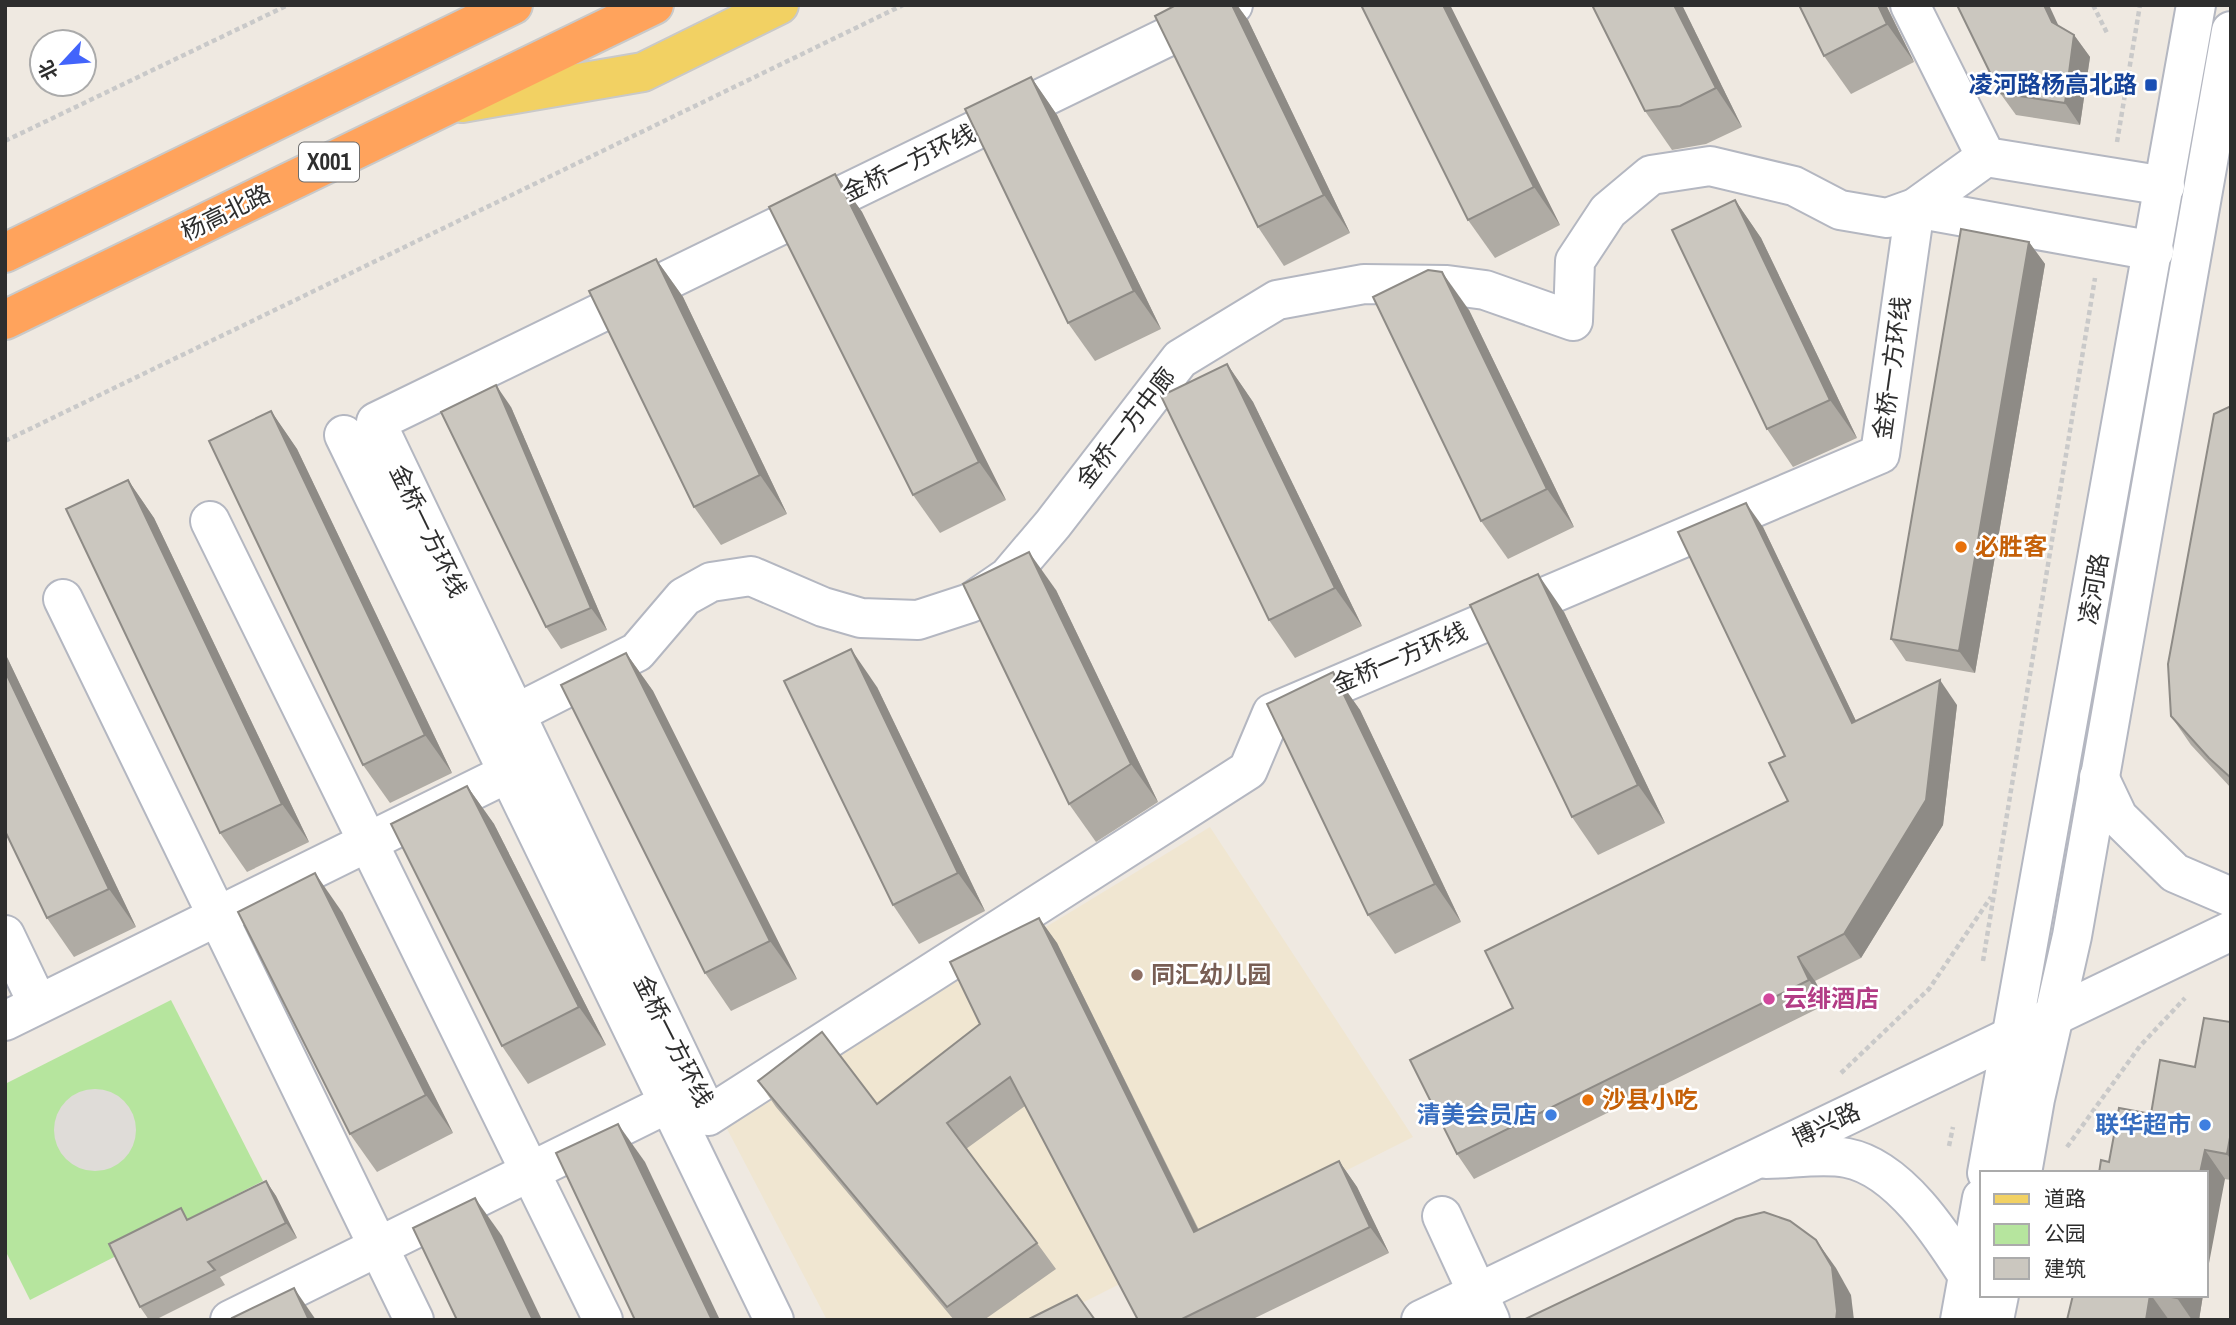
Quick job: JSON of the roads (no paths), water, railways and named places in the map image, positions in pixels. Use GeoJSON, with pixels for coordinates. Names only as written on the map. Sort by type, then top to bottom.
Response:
{"type":"FeatureCollection","features":[{"type":"Feature","properties":{"kind":"highway","name":"X001"},"geometry":{"type":"LineString","coordinates":[[5,253],[513,5]]}},
{"type":"Feature","properties":{"kind":"highway","name":"杨高北路"},"geometry":{"type":"LineString","coordinates":[[5,320],[654,5]]}},
{"type":"Feature","properties":{"kind":"main road","name":"X001"},"geometry":{"type":"LineString","coordinates":[[418,51],[472,5]]}},
{"type":"Feature","properties":{"kind":"main road","name":"杨高北路"},"geometry":{"type":"LineString","coordinates":[[446,105],[643,72],[779,5]]}},
{"type":"Feature","properties":{"kind":"street","name":"金桥一方环线"},"geometry":{"type":"LineString","coordinates":[[1233,5],[376,422],[708,1116],[1248,770],[1272,712],[1880,454],[1915,208]]}},
{"type":"Feature","properties":{"kind":"street"},"geometry":{"type":"LineString","coordinates":[[1910,5],[1986,157]]}},
{"type":"Feature","properties":{"kind":"street","name":"凌河路"},"geometry":{"type":"LineString","coordinates":[[1987,1171],[2196,5]]}},
{"type":"Feature","properties":{"kind":"street","name":"凌河路"},"geometry":{"type":"LineString","coordinates":[[2022,1171],[2072,936],[2231,31]]}},
{"type":"Feature","properties":{"kind":"street"},"geometry":{"type":"LineString","coordinates":[[1915,208],[1986,157],[2165,186]]}},
{"type":"Feature","properties":{"kind":"street","name":"金桥一方中廊"},"geometry":{"type":"LineString","coordinates":[[515,714],[637,652],[684,597],[711,582],[751,576],[823,607],[862,618],[918,620],[970,603],[1008,577],[1053,524],[1180,359],[1277,300],[1364,284],[1447,285],[1485,290],[1573,321],[1575,261],[1608,211],[1651,175],[1710,166],[1794,186],[1840,211],[1887,218],[1915,208]]}},
{"type":"Feature","properties":{"kind":"street"},"geometry":{"type":"LineString","coordinates":[[1915,208],[2154,251]]}},
{"type":"Feature","properties":{"kind":"street"},"geometry":{"type":"LineString","coordinates":[[344,435],[774,1320]]}},
{"type":"Feature","properties":{"kind":"street"},"geometry":{"type":"LineString","coordinates":[[210,521],[603,1320]]}},
{"type":"Feature","properties":{"kind":"street"},"geometry":{"type":"LineString","coordinates":[[63,599],[414,1320]]}},
{"type":"Feature","properties":{"kind":"street"},"geometry":{"type":"LineString","coordinates":[[5,935],[22,1013],[508,773]]}},
{"type":"Feature","properties":{"kind":"street"},"geometry":{"type":"LineString","coordinates":[[2099,777],[2118,817],[2175,873],[2231,897]]}},
{"type":"Feature","properties":{"kind":"street","name":"博兴路"},"geometry":{"type":"LineString","coordinates":[[1421,1320],[1483,1306],[1750,1160],[2012,1038],[2231,931]]}},
{"type":"Feature","properties":{"kind":"street"},"geometry":{"type":"LineString","coordinates":[[230,1320],[669,1103]]}},
{"type":"Feature","properties":{"kind":"street"},"geometry":{"type":"LineString","coordinates":[[1750,1160],[1847,1158],[1887,1177],[1937,1227],[1980,1281]]}},
{"type":"Feature","properties":{"kind":"street"},"geometry":{"type":"LineString","coordinates":[[1442,1216],[1483,1306]]}},
{"type":"Feature","properties":{"kind":"street"},"geometry":{"type":"LineString","coordinates":[[1960,1320],[1980,1290]]}},
{"type":"Feature","properties":{"kind":"street"},"geometry":{"type":"LineString","coordinates":[[1987,1297],[1994,1320]]}},
{"type":"Feature","properties":{"kind":"place","name":"凌河路杨高北路"},"geometry":{"type":"Point","coordinates":[2151,85]}},
{"type":"Feature","properties":{"kind":"place","name":"必胜客"},"geometry":{"type":"Point","coordinates":[1961,547]}},
{"type":"Feature","properties":{"kind":"place","name":"同汇幼儿园"},"geometry":{"type":"Point","coordinates":[1137,975]}},
{"type":"Feature","properties":{"kind":"place","name":"云绯酒店"},"geometry":{"type":"Point","coordinates":[1769,999]}},
{"type":"Feature","properties":{"kind":"place","name":"沙县小吃"},"geometry":{"type":"Point","coordinates":[1588,1100]}},
{"type":"Feature","properties":{"kind":"place","name":"清美会员店"},"geometry":{"type":"Point","coordinates":[1551,1115]}},
{"type":"Feature","properties":{"kind":"place","name":"联华超市"},"geometry":{"type":"Point","coordinates":[2205,1125]}}]}
